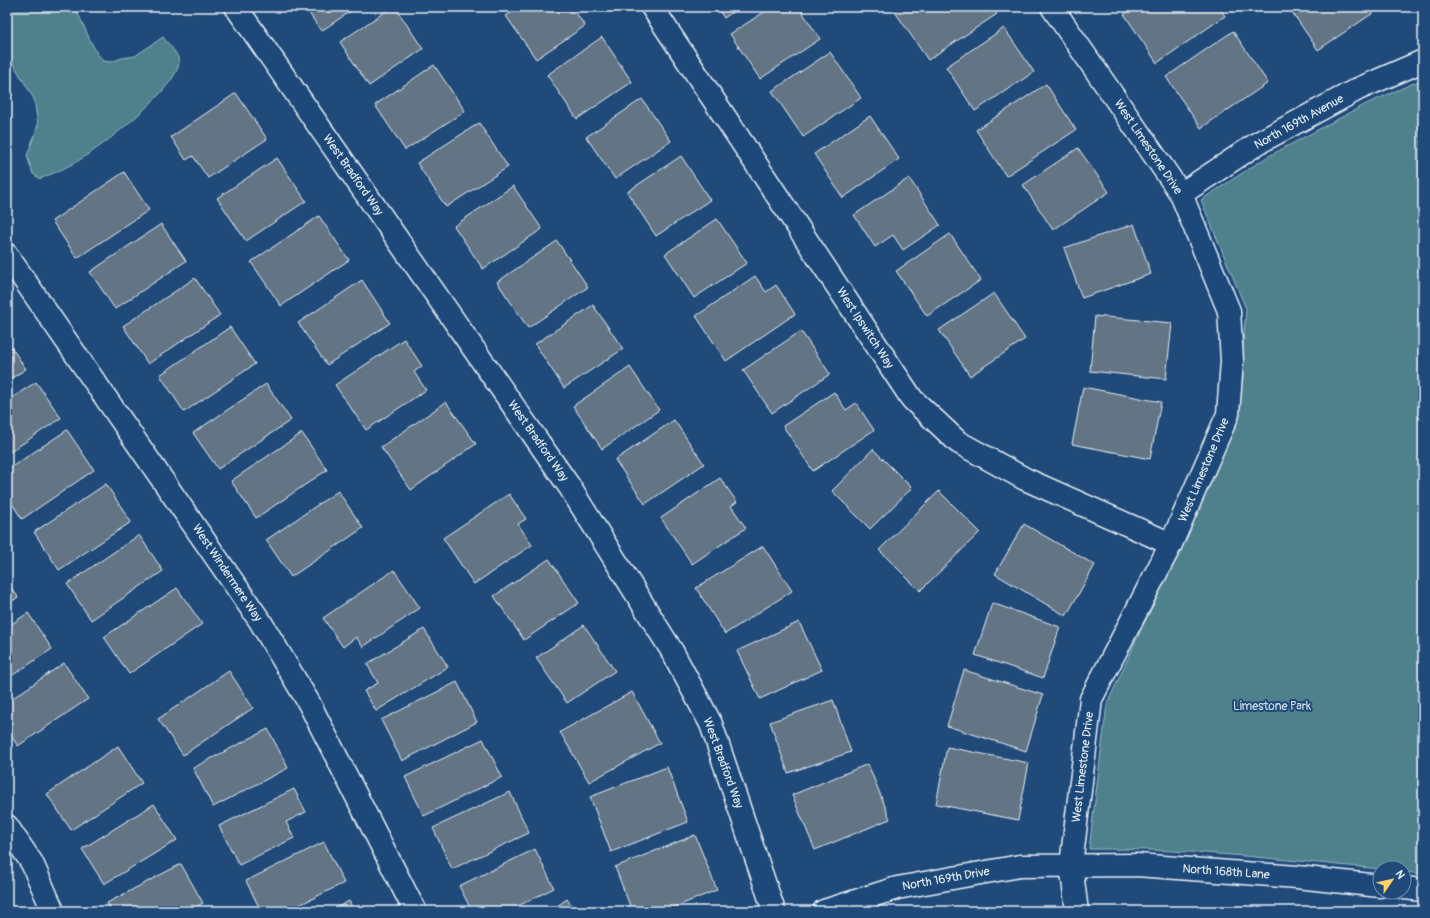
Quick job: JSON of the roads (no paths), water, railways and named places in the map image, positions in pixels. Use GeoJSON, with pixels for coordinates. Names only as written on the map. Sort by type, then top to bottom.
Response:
{"type":"FeatureCollection","features":[{"type":"Feature","properties":{"kind":"street","name":"West Bradford Way"},"geometry":{"type":"LineString","coordinates":[[236,7],[570,486],[672,650],[711,724],[774,911]]}},
{"type":"Feature","properties":{"kind":"street","name":"West Ipswitch Way"},"geometry":{"type":"LineString","coordinates":[[652,7],[912,399],[958,442],[1025,480],[1171,544]]}},
{"type":"Feature","properties":{"kind":"street","name":"West Limestone Drive"},"geometry":{"type":"LineString","coordinates":[[1052,7],[1181,194],[1230,311],[1232,361],[1228,414],[1171,544],[1091,699],[1071,865],[1078,911]]}},
{"type":"Feature","properties":{"kind":"street","name":"North 169th Avenue"},"geometry":{"type":"LineString","coordinates":[[1181,194],[1258,143],[1358,89],[1423,61]]}},
{"type":"Feature","properties":{"kind":"street","name":"West Windermere Way"},"geometry":{"type":"LineString","coordinates":[[7,255],[260,622],[309,703],[415,911]]}},
{"type":"Feature","properties":{"kind":"street"},"geometry":{"type":"LineString","coordinates":[[7,826],[32,863],[53,911]]}},
{"type":"Feature","properties":{"kind":"street","name":"North 168th Lane"},"geometry":{"type":"LineString","coordinates":[[1071,865],[1137,865],[1297,877],[1372,885]]}},
{"type":"Feature","properties":{"kind":"street","name":"North 169th Drive"},"geometry":{"type":"LineString","coordinates":[[824,911],[905,887],[1020,866],[1071,865]]}},
{"type":"Feature","properties":{"kind":"street"},"geometry":{"type":"LineString","coordinates":[[1412,889],[1423,890]]}},
{"type":"Feature","properties":{"kind":"park label","name":"Limestone Park"},"geometry":{"type":"Point","coordinates":[1272,706]}}]}
